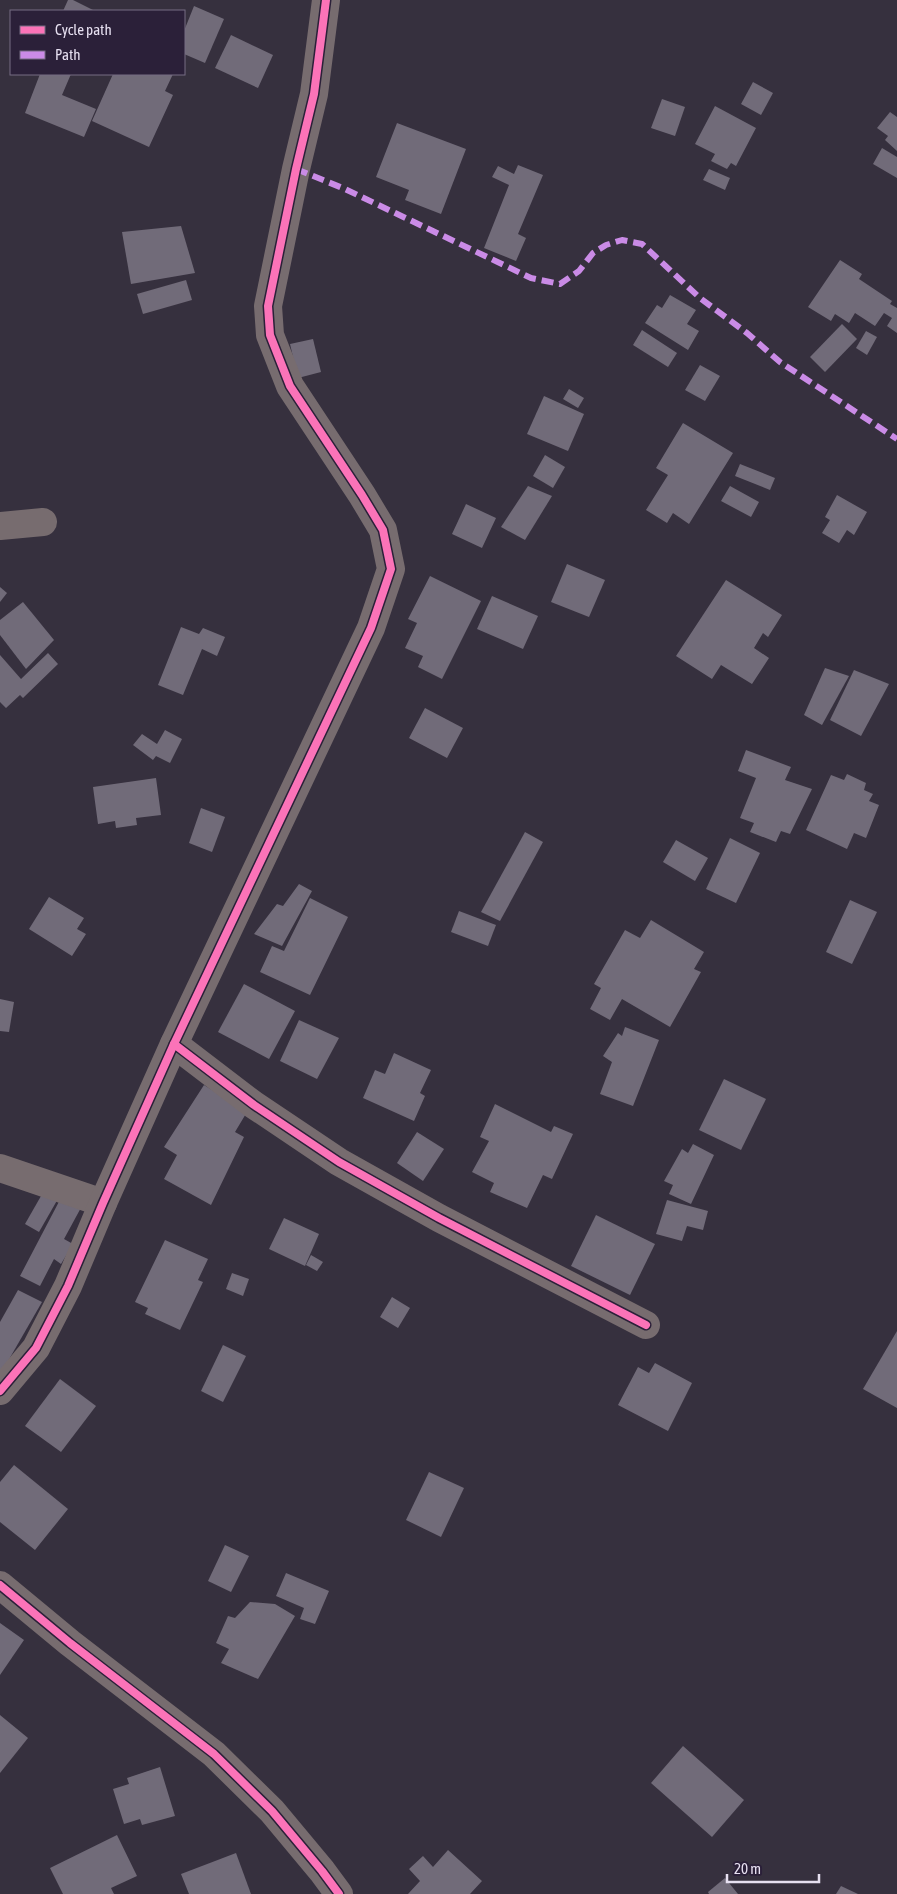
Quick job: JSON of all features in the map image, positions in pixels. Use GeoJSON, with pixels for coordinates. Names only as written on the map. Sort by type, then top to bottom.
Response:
{"type":"FeatureCollection","features":[{"type":"Feature","properties":{"kind":"street"},"geometry":{"type":"LineString","coordinates":[[0,1391],[36,1348],[68,1286],[174,1044],[371,628],[391,569],[383,530],[290,386],[270,335],[268,306],[296,169],[314,94],[326,0]]}},
{"type":"Feature","properties":{"kind":"street"},"geometry":{"type":"LineString","coordinates":[[0,526],[43,522]]}},
{"type":"Feature","properties":{"kind":"street"},"geometry":{"type":"LineString","coordinates":[[174,1044],[254,1105],[339,1162],[439,1218],[646,1325]]}},
{"type":"Feature","properties":{"kind":"street"},"geometry":{"type":"LineString","coordinates":[[0,1168],[103,1203]]}},
{"type":"Feature","properties":{"kind":"street"},"geometry":{"type":"LineString","coordinates":[[0,1585],[70,1644],[214,1754],[272,1811],[339,1894]]}},
{"type":"Feature","properties":{"kind":"building"},"geometry":{"type":"Polygon","coordinates":[[[68,0],[73,0],[93,10],[63,10],[68,0]]]}},
{"type":"Feature","properties":{"kind":"building"},"geometry":{"type":"Polygon","coordinates":[[[194,6],[224,19],[205,63],[185,54],[185,28],[194,6]]]}},
{"type":"Feature","properties":{"kind":"building"},"geometry":{"type":"Polygon","coordinates":[[[231,35],[273,55],[258,88],[215,68],[231,35]]]}},
{"type":"Feature","properties":{"kind":"building"},"geometry":{"type":"Polygon","coordinates":[[[40,75],[71,75],[62,95],[96,109],[84,137],[25,113],[40,75]]]}},
{"type":"Feature","properties":{"kind":"building"},"geometry":{"type":"Polygon","coordinates":[[[113,75],[173,75],[165,91],[173,95],[149,147],[92,121],[113,75]]]}},
{"type":"Feature","properties":{"kind":"building"},"geometry":{"type":"Polygon","coordinates":[[[753,82],[773,93],[761,115],[741,104],[753,82]]]}},
{"type":"Feature","properties":{"kind":"building"},"geometry":{"type":"Polygon","coordinates":[[[662,99],[685,107],[675,136],[651,128],[662,99]]]}},
{"type":"Feature","properties":{"kind":"building"},"geometry":{"type":"Polygon","coordinates":[[[715,106],[756,128],[736,166],[731,163],[727,169],[711,161],[715,154],[695,144],[715,106]]]}},
{"type":"Feature","properties":{"kind":"building"},"geometry":{"type":"Polygon","coordinates":[[[890,112],[897,117],[897,151],[885,140],[888,136],[877,128],[890,112]]]}},
{"type":"Feature","properties":{"kind":"building"},"geometry":{"type":"Polygon","coordinates":[[[397,123],[466,149],[441,214],[405,200],[409,190],[376,177],[397,123]]]}},
{"type":"Feature","properties":{"kind":"building"},"geometry":{"type":"Polygon","coordinates":[[[882,148],[897,157],[897,178],[873,164],[882,148]]]}},
{"type":"Feature","properties":{"kind":"building"},"geometry":{"type":"Polygon","coordinates":[[[518,165],[543,175],[518,234],[526,238],[516,261],[484,248],[509,185],[492,177],[498,166],[514,174],[518,165]]]}},
{"type":"Feature","properties":{"kind":"building"},"geometry":{"type":"Polygon","coordinates":[[[709,169],[730,178],[725,190],[703,180],[709,169]]]}},
{"type":"Feature","properties":{"kind":"building"},"geometry":{"type":"Polygon","coordinates":[[[181,226],[195,273],[131,284],[122,232],[181,226]]]}},
{"type":"Feature","properties":{"kind":"building"},"geometry":{"type":"Polygon","coordinates":[[[840,260],[862,274],[859,279],[892,301],[890,304],[897,308],[897,333],[887,326],[892,318],[884,313],[875,326],[855,313],[849,323],[835,314],[831,321],[808,307],[840,260]]]}},
{"type":"Feature","properties":{"kind":"building"},"geometry":{"type":"Polygon","coordinates":[[[186,280],[192,300],[143,314],[137,294],[186,280]]]}},
{"type":"Feature","properties":{"kind":"building"},"geometry":{"type":"Polygon","coordinates":[[[670,295],[696,310],[687,324],[699,331],[688,350],[645,323],[657,305],[662,308],[670,295]]]}},
{"type":"Feature","properties":{"kind":"building"},"geometry":{"type":"Polygon","coordinates":[[[842,324],[857,339],[825,372],[810,357],[842,324]]]}},
{"type":"Feature","properties":{"kind":"building"},"geometry":{"type":"Polygon","coordinates":[[[642,330],[677,353],[668,367],[633,345],[642,330]]]}},
{"type":"Feature","properties":{"kind":"building"},"geometry":{"type":"Polygon","coordinates":[[[866,331],[877,337],[867,355],[856,348],[866,331]]]}},
{"type":"Feature","properties":{"kind":"building"},"geometry":{"type":"Polygon","coordinates":[[[313,339],[321,372],[298,378],[290,344],[313,339]]]}},
{"type":"Feature","properties":{"kind":"building"},"geometry":{"type":"Polygon","coordinates":[[[700,365],[720,376],[705,401],[685,390],[700,365]]]}},
{"type":"Feature","properties":{"kind":"building"},"geometry":{"type":"Polygon","coordinates":[[[569,389],[584,398],[578,408],[563,399],[569,389]]]}},
{"type":"Feature","properties":{"kind":"building"},"geometry":{"type":"Polygon","coordinates":[[[544,396],[584,414],[568,451],[527,434],[544,396]]]}},
{"type":"Feature","properties":{"kind":"building"},"geometry":{"type":"Polygon","coordinates":[[[683,423],[733,453],[689,524],[673,513],[667,523],[646,510],[668,475],[656,468],[683,423]]]}},
{"type":"Feature","properties":{"kind":"building"},"geometry":{"type":"Polygon","coordinates":[[[545,455],[565,467],[553,488],[533,476],[545,455]]]}},
{"type":"Feature","properties":{"kind":"building"},"geometry":{"type":"Polygon","coordinates":[[[740,464],[775,478],[770,490],[735,476],[740,464]]]}},
{"type":"Feature","properties":{"kind":"building"},"geometry":{"type":"Polygon","coordinates":[[[528,486],[552,496],[525,540],[501,527],[528,486]]]}},
{"type":"Feature","properties":{"kind":"building"},"geometry":{"type":"Polygon","coordinates":[[[730,486],[759,502],[751,517],[721,501],[730,486]]]}},
{"type":"Feature","properties":{"kind":"building"},"geometry":{"type":"Polygon","coordinates":[[[837,495],[867,512],[854,535],[847,530],[839,543],[822,533],[830,520],[825,517],[837,495]]]}},
{"type":"Feature","properties":{"kind":"building"},"geometry":{"type":"Polygon","coordinates":[[[466,504],[496,518],[482,548],[452,534],[466,504]]]}},
{"type":"Feature","properties":{"kind":"building"},"geometry":{"type":"Polygon","coordinates":[[[567,564],[605,580],[589,617],[551,602],[567,564]]]}},
{"type":"Feature","properties":{"kind":"building"},"geometry":{"type":"Polygon","coordinates":[[[430,576],[481,601],[442,679],[418,667],[423,656],[405,648],[417,623],[408,619],[430,576]]]}},
{"type":"Feature","properties":{"kind":"building"},"geometry":{"type":"Polygon","coordinates":[[[726,580],[782,615],[768,637],[763,633],[754,648],[769,658],[752,684],[721,665],[712,679],[676,656],[726,580]]]}},
{"type":"Feature","properties":{"kind":"building"},"geometry":{"type":"Polygon","coordinates":[[[0,587],[7,593],[0,602],[0,587]]]}},
{"type":"Feature","properties":{"kind":"building"},"geometry":{"type":"Polygon","coordinates":[[[492,596],[538,616],[523,649],[477,629],[492,596]]]}},
{"type":"Feature","properties":{"kind":"building"},"geometry":{"type":"Polygon","coordinates":[[[23,602],[54,640],[26,669],[0,635],[0,620],[23,602]]]}},
{"type":"Feature","properties":{"kind":"building"},"geometry":{"type":"Polygon","coordinates":[[[181,627],[199,634],[203,628],[225,637],[217,656],[202,649],[183,695],[158,685],[181,627]]]}},
{"type":"Feature","properties":{"kind":"building"},"geometry":{"type":"Polygon","coordinates":[[[48,653],[58,664],[23,698],[20,695],[6,708],[0,702],[0,655],[21,679],[48,653]]]}},
{"type":"Feature","properties":{"kind":"building"},"geometry":{"type":"Polygon","coordinates":[[[825,668],[849,676],[822,725],[804,715],[825,668]]]}},
{"type":"Feature","properties":{"kind":"building"},"geometry":{"type":"Polygon","coordinates":[[[854,670],[889,684],[861,736],[830,720],[854,670]]]}},
{"type":"Feature","properties":{"kind":"building"},"geometry":{"type":"Polygon","coordinates":[[[425,708],[463,728],[447,758],[409,738],[425,708]]]}},
{"type":"Feature","properties":{"kind":"building"},"geometry":{"type":"Polygon","coordinates":[[[165,730],[182,739],[170,763],[156,756],[153,760],[133,745],[142,734],[157,744],[165,730]]]}},
{"type":"Feature","properties":{"kind":"building"},"geometry":{"type":"Polygon","coordinates":[[[746,750],[791,767],[785,780],[812,789],[790,834],[781,831],[776,842],[750,832],[754,823],[740,818],[756,778],[738,771],[746,750]]]}},
{"type":"Feature","properties":{"kind":"building"},"geometry":{"type":"Polygon","coordinates":[[[847,774],[866,783],[864,790],[873,794],[869,801],[879,805],[866,838],[854,833],[847,849],[806,830],[831,775],[844,780],[847,774]]]}},
{"type":"Feature","properties":{"kind":"building"},"geometry":{"type":"Polygon","coordinates":[[[156,778],[161,815],[136,818],[137,825],[116,828],[115,821],[98,824],[93,787],[156,778]]]}},
{"type":"Feature","properties":{"kind":"building"},"geometry":{"type":"Polygon","coordinates":[[[201,808],[225,817],[212,852],[189,843],[201,808]]]}},
{"type":"Feature","properties":{"kind":"building"},"geometry":{"type":"Polygon","coordinates":[[[525,832],[543,842],[500,921],[481,912],[525,832]]]}},
{"type":"Feature","properties":{"kind":"building"},"geometry":{"type":"Polygon","coordinates":[[[730,838],[760,853],[736,903],[706,889],[730,838]]]}},
{"type":"Feature","properties":{"kind":"building"},"geometry":{"type":"Polygon","coordinates":[[[676,840],[708,858],[695,881],[663,862],[676,840]]]}},
{"type":"Feature","properties":{"kind":"building"},"geometry":{"type":"Polygon","coordinates":[[[299,884],[312,891],[282,946],[254,934],[277,904],[283,906],[299,884]]]}},
{"type":"Feature","properties":{"kind":"building"},"geometry":{"type":"Polygon","coordinates":[[[49,897],[84,918],[77,929],[86,934],[72,956],[29,929],[49,897]]]}},
{"type":"Feature","properties":{"kind":"building"},"geometry":{"type":"Polygon","coordinates":[[[310,898],[348,917],[310,995],[260,972],[272,946],[284,951],[310,898]]]}},
{"type":"Feature","properties":{"kind":"building"},"geometry":{"type":"Polygon","coordinates":[[[850,900],[877,912],[852,964],[826,952],[850,900]]]}},
{"type":"Feature","properties":{"kind":"building"},"geometry":{"type":"Polygon","coordinates":[[[459,911],[496,925],[488,946],[451,932],[459,911]]]}},
{"type":"Feature","properties":{"kind":"building"},"geometry":{"type":"Polygon","coordinates":[[[651,920],[704,952],[694,969],[701,972],[670,1027],[622,999],[610,1020],[590,1009],[601,988],[594,984],[625,930],[640,938],[651,920]]]}},
{"type":"Feature","properties":{"kind":"building"},"geometry":{"type":"Polygon","coordinates":[[[244,984],[295,1011],[269,1059],[218,1032],[244,984]]]}},
{"type":"Feature","properties":{"kind":"building"},"geometry":{"type":"Polygon","coordinates":[[[0,999],[14,1002],[9,1032],[0,1031],[0,999]]]}},
{"type":"Feature","properties":{"kind":"building"},"geometry":{"type":"Polygon","coordinates":[[[299,1020],[339,1038],[317,1079],[280,1061],[299,1020]]]}},
{"type":"Feature","properties":{"kind":"building"},"geometry":{"type":"Polygon","coordinates":[[[625,1027],[659,1040],[633,1106],[600,1094],[612,1062],[603,1056],[618,1033],[622,1036],[625,1027]]]}},
{"type":"Feature","properties":{"kind":"building"},"geometry":{"type":"Polygon","coordinates":[[[394,1053],[431,1070],[420,1093],[425,1096],[414,1121],[363,1098],[375,1070],[385,1074],[394,1053]]]}},
{"type":"Feature","properties":{"kind":"building"},"geometry":{"type":"Polygon","coordinates":[[[724,1079],[766,1099],[741,1150],[699,1130],[724,1079]]]}},
{"type":"Feature","properties":{"kind":"building"},"geometry":{"type":"Polygon","coordinates":[[[204,1085],[247,1112],[235,1132],[244,1137],[211,1205],[164,1179],[177,1155],[164,1147],[204,1085]]]}},
{"type":"Feature","properties":{"kind":"building"},"geometry":{"type":"Polygon","coordinates":[[[495,1104],[551,1132],[554,1126],[573,1134],[552,1179],[543,1175],[527,1208],[490,1192],[494,1183],[472,1172],[489,1141],[480,1137],[495,1104]]]}},
{"type":"Feature","properties":{"kind":"building"},"geometry":{"type":"Polygon","coordinates":[[[417,1132],[444,1149],[423,1181],[397,1163],[417,1132]]]}},
{"type":"Feature","properties":{"kind":"building"},"geometry":{"type":"Polygon","coordinates":[[[693,1144],[714,1155],[691,1204],[669,1194],[673,1185],[664,1181],[682,1149],[688,1153],[693,1144]]]}},
{"type":"Feature","properties":{"kind":"building"},"geometry":{"type":"Polygon","coordinates":[[[45,1189],[59,1197],[39,1232],[25,1224],[45,1189]]]}},
{"type":"Feature","properties":{"kind":"building"},"geometry":{"type":"Polygon","coordinates":[[[63,1194],[83,1204],[64,1239],[73,1244],[61,1264],[54,1259],[40,1286],[20,1276],[63,1194]]]}},
{"type":"Feature","properties":{"kind":"building"},"geometry":{"type":"Polygon","coordinates":[[[667,1200],[708,1211],[703,1230],[687,1226],[682,1241],[656,1234],[667,1200]]]}},
{"type":"Feature","properties":{"kind":"building"},"geometry":{"type":"Polygon","coordinates":[[[596,1215],[655,1244],[630,1295],[571,1266],[596,1215]]]}},
{"type":"Feature","properties":{"kind":"building"},"geometry":{"type":"Polygon","coordinates":[[[284,1218],[319,1234],[305,1266],[269,1249],[284,1218]]]}},
{"type":"Feature","properties":{"kind":"building"},"geometry":{"type":"Polygon","coordinates":[[[165,1240],[208,1259],[198,1280],[203,1282],[180,1330],[145,1314],[148,1308],[135,1302],[165,1240]]]}},
{"type":"Feature","properties":{"kind":"building"},"geometry":{"type":"Polygon","coordinates":[[[311,1255],[323,1262],[317,1271],[306,1265],[311,1255]]]}},
{"type":"Feature","properties":{"kind":"building"},"geometry":{"type":"Polygon","coordinates":[[[232,1273],[249,1279],[243,1296],[226,1289],[232,1273]]]}},
{"type":"Feature","properties":{"kind":"building"},"geometry":{"type":"Polygon","coordinates":[[[18,1290],[42,1302],[0,1375],[0,1322],[18,1290]]]}},
{"type":"Feature","properties":{"kind":"building"},"geometry":{"type":"Polygon","coordinates":[[[392,1297],[410,1308],[398,1328],[380,1317],[392,1297]]]}},
{"type":"Feature","properties":{"kind":"building"},"geometry":{"type":"Polygon","coordinates":[[[897,1331],[897,1408],[863,1389],[897,1331]]]}},
{"type":"Feature","properties":{"kind":"building"},"geometry":{"type":"Polygon","coordinates":[[[223,1345],[246,1356],[223,1402],[201,1391],[223,1345]]]}},
{"type":"Feature","properties":{"kind":"building"},"geometry":{"type":"Polygon","coordinates":[[[655,1363],[692,1383],[668,1431],[618,1405],[638,1367],[649,1373],[655,1363]]]}},
{"type":"Feature","properties":{"kind":"building"},"geometry":{"type":"Polygon","coordinates":[[[60,1379],[96,1406],[61,1452],[25,1426],[60,1379]]]}},
{"type":"Feature","properties":{"kind":"building"},"geometry":{"type":"Polygon","coordinates":[[[14,1465],[68,1509],[35,1550],[0,1522],[0,1482],[14,1465]]]}},
{"type":"Feature","properties":{"kind":"building"},"geometry":{"type":"Polygon","coordinates":[[[429,1472],[464,1488],[441,1537],[406,1520],[429,1472]]]}},
{"type":"Feature","properties":{"kind":"building"},"geometry":{"type":"Polygon","coordinates":[[[225,1545],[249,1556],[231,1592],[208,1581],[225,1545]]]}},
{"type":"Feature","properties":{"kind":"building"},"geometry":{"type":"Polygon","coordinates":[[[286,1573],[329,1591],[315,1624],[300,1619],[304,1608],[276,1596],[286,1573]]]}},
{"type":"Feature","properties":{"kind":"building"},"geometry":{"type":"Polygon","coordinates":[[[250,1602],[275,1604],[295,1616],[258,1679],[221,1663],[229,1649],[216,1643],[228,1616],[235,1618],[250,1602]]]}},
{"type":"Feature","properties":{"kind":"building"},"geometry":{"type":"Polygon","coordinates":[[[0,1623],[24,1640],[0,1675],[0,1623]]]}},
{"type":"Feature","properties":{"kind":"building"},"geometry":{"type":"Polygon","coordinates":[[[0,1715],[28,1738],[0,1773],[0,1715]]]}},
{"type":"Feature","properties":{"kind":"building"},"geometry":{"type":"Polygon","coordinates":[[[683,1746],[744,1800],[712,1837],[651,1783],[683,1746]]]}},
{"type":"Feature","properties":{"kind":"building"},"geometry":{"type":"Polygon","coordinates":[[[160,1767],[175,1816],[142,1825],[140,1819],[124,1824],[113,1789],[129,1784],[127,1778],[160,1767]]]}},
{"type":"Feature","properties":{"kind":"building"},"geometry":{"type":"Polygon","coordinates":[[[117,1835],[137,1876],[111,1888],[114,1894],[63,1894],[50,1868],[117,1835]]]}},
{"type":"Feature","properties":{"kind":"building"},"geometry":{"type":"Polygon","coordinates":[[[448,1850],[482,1881],[470,1894],[408,1894],[420,1881],[409,1869],[423,1856],[433,1867],[448,1850]]]}},
{"type":"Feature","properties":{"kind":"building"},"geometry":{"type":"Polygon","coordinates":[[[236,1853],[251,1894],[189,1894],[181,1874],[236,1853]]]}},
{"type":"Feature","properties":{"kind":"building"},"geometry":{"type":"Polygon","coordinates":[[[725,1878],[738,1894],[709,1894],[708,1892],[725,1878]]]}},
{"type":"Feature","properties":{"kind":"building"},"geometry":{"type":"Polygon","coordinates":[[[841,1886],[858,1894],[836,1894],[841,1886]]]}},
{"type":"Feature","properties":{"kind":"marked path"},"geometry":{"type":"LineString","coordinates":[[296,169],[345,189],[531,278],[560,284],[579,271],[593,253],[606,245],[622,240],[642,244],[700,298],[747,333],[780,362],[897,439]]}},
{"type":"Feature","properties":{"kind":"cycle path"},"geometry":{"type":"LineString","coordinates":[[0,1391],[36,1348],[68,1286],[174,1044],[371,628],[391,569],[383,530],[290,386],[270,335],[268,306],[296,169],[314,94],[326,0]]}},
{"type":"Feature","properties":{"kind":"cycle path"},"geometry":{"type":"LineString","coordinates":[[174,1044],[254,1105],[339,1162],[439,1218],[646,1325]]}},
{"type":"Feature","properties":{"kind":"cycle path"},"geometry":{"type":"LineString","coordinates":[[0,1585],[70,1643],[214,1754],[272,1811],[339,1894]]}}]}
